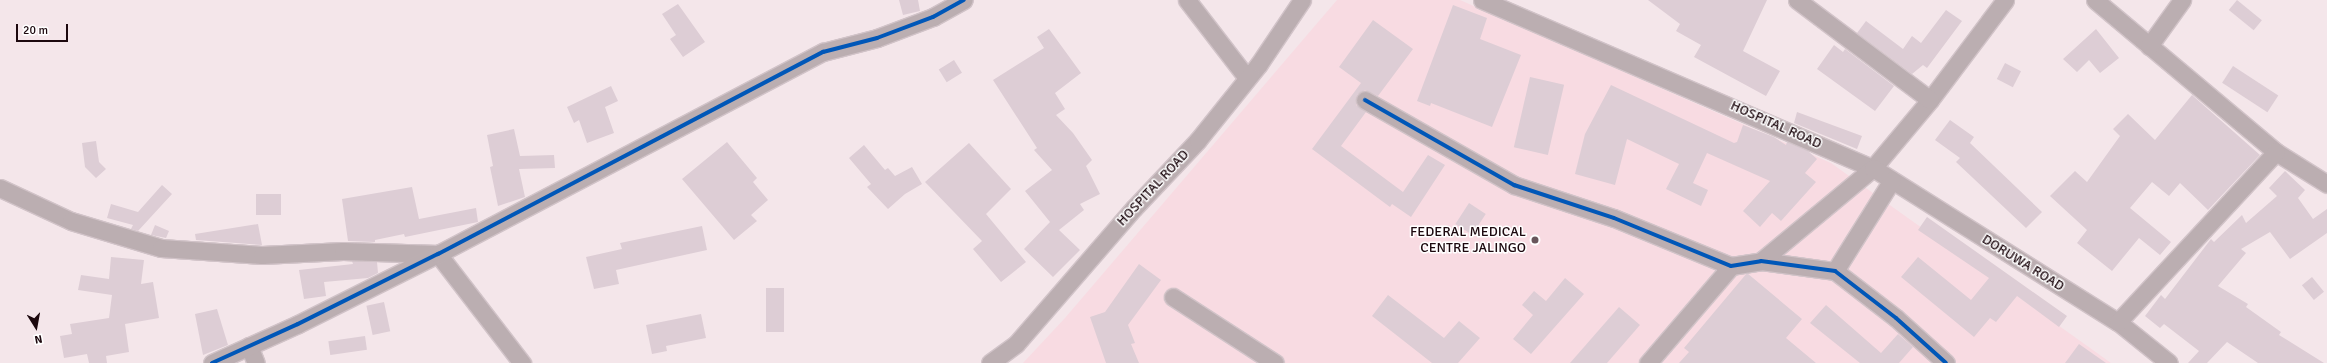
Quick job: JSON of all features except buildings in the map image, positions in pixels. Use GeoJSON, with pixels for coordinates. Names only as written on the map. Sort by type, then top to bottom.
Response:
{"type":"FeatureCollection","features":[{"type":"Feature","properties":{"kind":"street"},"geometry":{"type":"LineString","coordinates":[[212,363],[438,254],[823,52],[877,38],[933,17],[964,0]]}},
{"type":"Feature","properties":{"kind":"street"},"geometry":{"type":"LineString","coordinates":[[1187,0],[1247,78]]}},
{"type":"Feature","properties":{"kind":"street","name":"HOSPITAL ROAD"},"geometry":{"type":"LineString","coordinates":[[990,363],[1016,344],[1198,140],[1247,78],[1302,0]]}},
{"type":"Feature","properties":{"kind":"street","name":"HOSPITAL ROAD"},"geometry":{"type":"LineString","coordinates":[[1482,0],[1873,168]]}},
{"type":"Feature","properties":{"kind":"street"},"geometry":{"type":"LineString","coordinates":[[1797,0],[1930,100]]}},
{"type":"Feature","properties":{"kind":"street"},"geometry":{"type":"LineString","coordinates":[[1761,261],[1873,168],[1930,100],[2005,0]]}},
{"type":"Feature","properties":{"kind":"street"},"geometry":{"type":"LineString","coordinates":[[2095,0],[2276,152],[2327,184]]}},
{"type":"Feature","properties":{"kind":"street"},"geometry":{"type":"LineString","coordinates":[[2149,46],[2182,0]]}},
{"type":"Feature","properties":{"kind":"street"},"geometry":{"type":"LineString","coordinates":[[1365,100],[1514,185],[1614,218],[1731,266],[1761,261],[1835,271],[1896,318],[1946,363]]}},
{"type":"Feature","properties":{"kind":"street"},"geometry":{"type":"LineString","coordinates":[[2118,322],[2276,152]]}},
{"type":"Feature","properties":{"kind":"street","name":"DORUWA ROAD"},"geometry":{"type":"LineString","coordinates":[[1873,168],[2118,322],[2169,363]]}},
{"type":"Feature","properties":{"kind":"street"},"geometry":{"type":"LineString","coordinates":[[1835,271],[1892,180]]}},
{"type":"Feature","properties":{"kind":"street"},"geometry":{"type":"LineString","coordinates":[[0,188],[71,221],[161,248],[262,255],[343,251],[438,254]]}},
{"type":"Feature","properties":{"kind":"street"},"geometry":{"type":"LineString","coordinates":[[438,254],[522,363]]}},
{"type":"Feature","properties":{"kind":"street"},"geometry":{"type":"LineString","coordinates":[[1648,363],[1731,266]]}},
{"type":"Feature","properties":{"kind":"street"},"geometry":{"type":"LineString","coordinates":[[1173,297],[1275,363]]}},
{"type":"Feature","properties":{"kind":"street"},"geometry":{"type":"LineString","coordinates":[[248,346],[256,363]]}},
{"type":"Feature","properties":{"kind":"shaded area","name":"FEDERAL MEDICAL CENTRE JALINGO"},"geometry":{"type":"Polygon","coordinates":[[[1337,0],[1460,0],[1831,163],[2111,363],[1023,363],[1065,318],[1337,0]]]}},
{"type":"Feature","properties":{"kind":"cycle path"},"geometry":{"type":"LineString","coordinates":[[212,363],[298,324],[438,254],[823,52],[877,38],[933,17],[964,0]]}},
{"type":"Feature","properties":{"kind":"cycle path"},"geometry":{"type":"LineString","coordinates":[[1365,100],[1514,185],[1614,218],[1731,266],[1761,261],[1835,271],[1896,318],[1946,363]]}},
{"type":"Feature","properties":{"kind":"place","name":"FEDERAL MEDICAL CENTRE JALINGO"},"geometry":{"type":"Point","coordinates":[1535,240]}}]}
